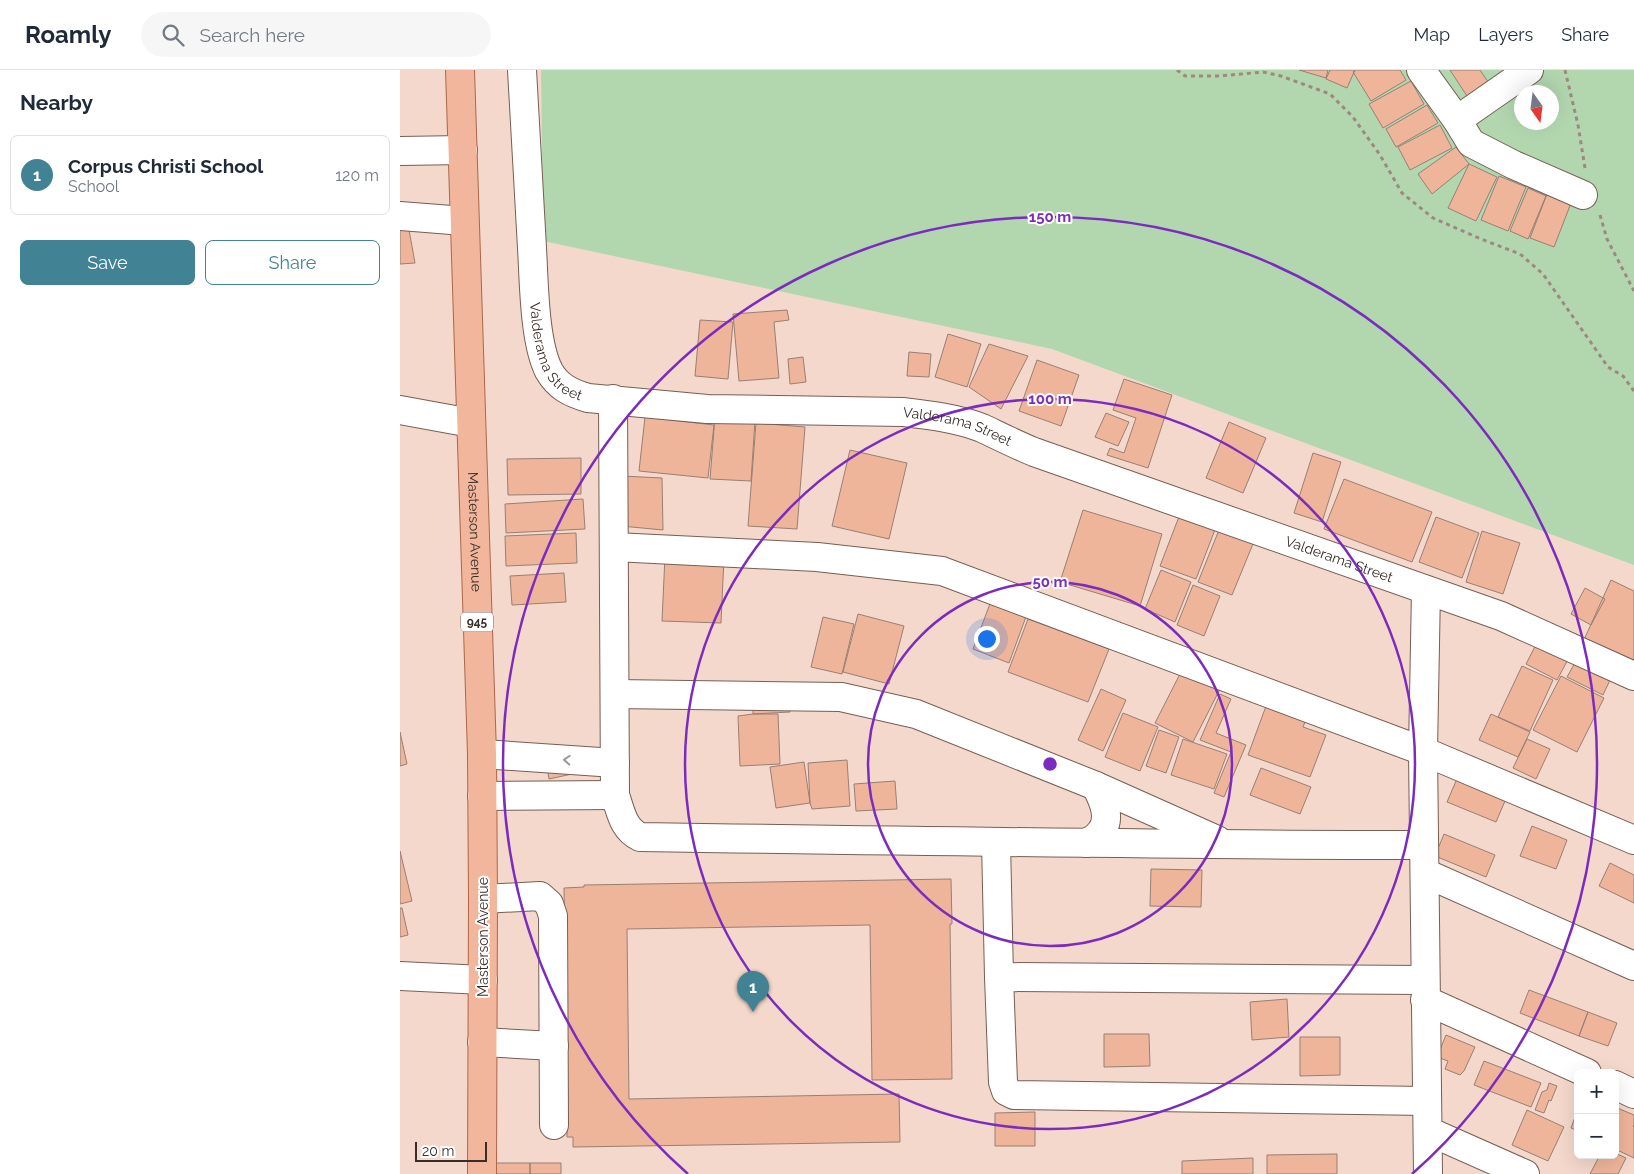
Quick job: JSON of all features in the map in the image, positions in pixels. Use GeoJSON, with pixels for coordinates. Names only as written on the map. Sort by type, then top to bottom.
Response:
{"type":"FeatureCollection","features":[{"type":"Feature","properties":{"kind":"main road","name":"Masterson Avenue"},"geometry":{"type":"LineString","coordinates":[[460,70],[482,754],[484,899],[482,1174]]}},
{"type":"Feature","properties":{"kind":"street","name":"Valderama Street"},"geometry":{"type":"LineString","coordinates":[[522,70],[534,288],[540,339],[549,371],[558,384],[571,393],[588,398],[707,409],[902,412],[958,420],[981,428],[1034,452],[1501,616],[1634,676]]}},
{"type":"Feature","properties":{"kind":"street"},"geometry":{"type":"LineString","coordinates":[[1421,70],[1471,143],[1514,165],[1583,195]]}},
{"type":"Feature","properties":{"kind":"street"},"geometry":{"type":"LineString","coordinates":[[1457,120],[1529,70]]}},
{"type":"Feature","properties":{"kind":"street"},"geometry":{"type":"LineString","coordinates":[[400,151],[463,150]]}},
{"type":"Feature","properties":{"kind":"street"},"geometry":{"type":"LineString","coordinates":[[400,216],[464,221]]}},
{"type":"Feature","properties":{"kind":"street"},"geometry":{"type":"LineString","coordinates":[[613,399],[616,694],[615,795],[624,823],[631,832],[640,837],[1086,844],[1424,845]]}},
{"type":"Feature","properties":{"kind":"street"},"geometry":{"type":"LineString","coordinates":[[400,410],[470,424]]}},
{"type":"Feature","properties":{"kind":"street"},"geometry":{"type":"LineString","coordinates":[[614,548],[816,557],[942,571],[1424,751],[1634,840]]}},
{"type":"Feature","properties":{"kind":"street"},"geometry":{"type":"LineString","coordinates":[[1426,590],[1424,845],[1428,1174]]}},
{"type":"Feature","properties":{"kind":"street"},"geometry":{"type":"LineString","coordinates":[[616,694],[841,697],[916,714],[1096,786],[1227,845]]}},
{"type":"Feature","properties":{"kind":"street"},"geometry":{"type":"LineString","coordinates":[[482,754],[615,763]]}},
{"type":"Feature","properties":{"kind":"street"},"geometry":{"type":"LineString","coordinates":[[1086,844],[1101,833],[1106,821],[1106,807],[1096,786]]}},
{"type":"Feature","properties":{"kind":"street"},"geometry":{"type":"LineString","coordinates":[[482,796],[615,795]]}},
{"type":"Feature","properties":{"kind":"street"},"geometry":{"type":"LineString","coordinates":[[996,842],[1003,1082],[1006,1091],[1014,1095],[1427,1101]]}},
{"type":"Feature","properties":{"kind":"street"},"geometry":{"type":"LineString","coordinates":[[1425,874],[1634,966]]}},
{"type":"Feature","properties":{"kind":"street"},"geometry":{"type":"LineString","coordinates":[[484,899],[540,896],[549,904],[553,916],[554,1125]]}},
{"type":"Feature","properties":{"kind":"street"},"geometry":{"type":"LineString","coordinates":[[400,976],[482,980]]}},
{"type":"Feature","properties":{"kind":"street"},"geometry":{"type":"LineString","coordinates":[[999,977],[1425,990],[1579,1069]]}},
{"type":"Feature","properties":{"kind":"street"},"geometry":{"type":"LineString","coordinates":[[482,1042],[554,1046]]}},
{"type":"Feature","properties":{"kind":"street"},"geometry":{"type":"LineString","coordinates":[[1619,1087],[1634,1094]]}},
{"type":"Feature","properties":{"kind":"street"},"geometry":{"type":"LineString","coordinates":[[1428,1131],[1524,1174]]}},
{"type":"Feature","properties":{"kind":"path"},"geometry":{"type":"LineString","coordinates":[[1177,70],[1185,76],[1220,76],[1263,72],[1281,76],[1330,94],[1353,117],[1380,155],[1402,193],[1433,218],[1520,254],[1543,274],[1608,367],[1624,376],[1634,391]]}},
{"type":"Feature","properties":{"kind":"green space"},"geometry":{"type":"Polygon","coordinates":[[[541,70],[1634,70],[1634,565],[1052,349],[543,241],[541,70]]]}},
{"type":"Feature","properties":{"kind":"building"},"geometry":{"type":"Polygon","coordinates":[[[1299,70],[1328,70],[1326,78],[1299,70]]]}},
{"type":"Feature","properties":{"kind":"building"},"geometry":{"type":"Polygon","coordinates":[[[1330,70],[1355,70],[1347,88],[1326,79],[1330,70]]]}},
{"type":"Feature","properties":{"kind":"building"},"geometry":{"type":"Polygon","coordinates":[[[1355,70],[1400,70],[1406,80],[1371,101],[1353,72],[1355,70]]]}},
{"type":"Feature","properties":{"kind":"building"},"geometry":{"type":"Polygon","coordinates":[[[1450,70],[1480,70],[1488,82],[1467,96],[1450,70]]]}},
{"type":"Feature","properties":{"kind":"building"},"geometry":{"type":"Polygon","coordinates":[[[1411,81],[1424,104],[1383,128],[1369,104],[1411,81]]]}},
{"type":"Feature","properties":{"kind":"building"},"geometry":{"type":"Polygon","coordinates":[[[1427,105],[1438,123],[1396,147],[1386,129],[1427,105]]]}},
{"type":"Feature","properties":{"kind":"building"},"geometry":{"type":"Polygon","coordinates":[[[1440,125],[1452,148],[1410,170],[1398,147],[1440,125]]]}},
{"type":"Feature","properties":{"kind":"building"},"geometry":{"type":"Polygon","coordinates":[[[1456,147],[1469,164],[1432,194],[1418,174],[1456,147]]]}},
{"type":"Feature","properties":{"kind":"building"},"geometry":{"type":"Polygon","coordinates":[[[1469,164],[1497,177],[1476,221],[1448,208],[1469,164]]]}},
{"type":"Feature","properties":{"kind":"building"},"geometry":{"type":"Polygon","coordinates":[[[1499,176],[1526,187],[1508,231],[1481,220],[1499,176]]]}},
{"type":"Feature","properties":{"kind":"building"},"geometry":{"type":"Polygon","coordinates":[[[1528,188],[1546,196],[1528,239],[1510,231],[1528,188]]]}},
{"type":"Feature","properties":{"kind":"building"},"geometry":{"type":"Polygon","coordinates":[[[1547,194],[1571,203],[1554,247],[1530,238],[1547,194]]]}},
{"type":"Feature","properties":{"kind":"building"},"geometry":{"type":"Polygon","coordinates":[[[400,229],[409,230],[415,263],[400,264],[400,229]]]}},
{"type":"Feature","properties":{"kind":"building"},"geometry":{"type":"Polygon","coordinates":[[[787,310],[789,320],[774,322],[779,378],[739,381],[733,314],[787,310]]]}},
{"type":"Feature","properties":{"kind":"building"},"geometry":{"type":"Polygon","coordinates":[[[700,320],[733,322],[728,379],[695,376],[700,320]]]}},
{"type":"Feature","properties":{"kind":"building"},"geometry":{"type":"Polygon","coordinates":[[[948,334],[981,344],[967,387],[935,377],[948,334]]]}},
{"type":"Feature","properties":{"kind":"building"},"geometry":{"type":"Polygon","coordinates":[[[989,344],[1028,356],[1001,409],[969,387],[989,344]]]}},
{"type":"Feature","properties":{"kind":"building"},"geometry":{"type":"Polygon","coordinates":[[[909,352],[931,354],[929,377],[907,376],[909,352]]]}},
{"type":"Feature","properties":{"kind":"building"},"geometry":{"type":"Polygon","coordinates":[[[803,357],[806,382],[790,384],[788,359],[803,357]]]}},
{"type":"Feature","properties":{"kind":"building"},"geometry":{"type":"Polygon","coordinates":[[[1037,360],[1079,375],[1061,426],[1019,411],[1037,360]]]}},
{"type":"Feature","properties":{"kind":"building"},"geometry":{"type":"Polygon","coordinates":[[[1124,379],[1172,395],[1148,468],[1107,455],[1110,448],[1124,453],[1136,418],[1113,410],[1124,379]]]}},
{"type":"Feature","properties":{"kind":"building"},"geometry":{"type":"Polygon","coordinates":[[[1106,413],[1129,422],[1118,446],[1095,437],[1106,413]]]}},
{"type":"Feature","properties":{"kind":"building"},"geometry":{"type":"Polygon","coordinates":[[[645,417],[714,425],[708,478],[639,471],[645,417]]]}},
{"type":"Feature","properties":{"kind":"building"},"geometry":{"type":"Polygon","coordinates":[[[715,417],[755,420],[751,481],[710,479],[715,417]]]}},
{"type":"Feature","properties":{"kind":"building"},"geometry":{"type":"Polygon","coordinates":[[[1229,422],[1266,438],[1243,493],[1206,478],[1229,422]]]}},
{"type":"Feature","properties":{"kind":"building"},"geometry":{"type":"Polygon","coordinates":[[[756,423],[805,427],[797,529],[748,526],[756,423]]]}},
{"type":"Feature","properties":{"kind":"building"},"geometry":{"type":"Polygon","coordinates":[[[850,450],[907,463],[889,539],[832,526],[850,450]]]}},
{"type":"Feature","properties":{"kind":"building"},"geometry":{"type":"Polygon","coordinates":[[[1313,453],[1341,462],[1322,522],[1294,513],[1313,453]]]}},
{"type":"Feature","properties":{"kind":"building"},"geometry":{"type":"Polygon","coordinates":[[[581,458],[581,494],[508,495],[507,459],[581,458]]]}},
{"type":"Feature","properties":{"kind":"building"},"geometry":{"type":"Polygon","coordinates":[[[622,476],[662,478],[663,530],[621,526],[622,476]]]}},
{"type":"Feature","properties":{"kind":"building"},"geometry":{"type":"Polygon","coordinates":[[[1344,479],[1432,512],[1412,562],[1324,529],[1344,479]]]}},
{"type":"Feature","properties":{"kind":"building"},"geometry":{"type":"Polygon","coordinates":[[[583,499],[585,529],[506,533],[505,504],[583,499]]]}},
{"type":"Feature","properties":{"kind":"building"},"geometry":{"type":"Polygon","coordinates":[[[1083,510],[1162,534],[1140,606],[1060,582],[1083,510]]]}},
{"type":"Feature","properties":{"kind":"building"},"geometry":{"type":"Polygon","coordinates":[[[1180,514],[1216,527],[1196,579],[1160,566],[1180,514]]]}},
{"type":"Feature","properties":{"kind":"building"},"geometry":{"type":"Polygon","coordinates":[[[1436,517],[1479,533],[1462,578],[1419,562],[1436,517]]]}},
{"type":"Feature","properties":{"kind":"building"},"geometry":{"type":"Polygon","coordinates":[[[1221,525],[1255,539],[1232,595],[1198,582],[1221,525]]]}},
{"type":"Feature","properties":{"kind":"building"},"geometry":{"type":"Polygon","coordinates":[[[1482,531],[1520,543],[1503,594],[1466,582],[1482,531]]]}},
{"type":"Feature","properties":{"kind":"building"},"geometry":{"type":"Polygon","coordinates":[[[576,533],[577,563],[506,566],[505,536],[576,533]]]}},
{"type":"Feature","properties":{"kind":"building"},"geometry":{"type":"Polygon","coordinates":[[[665,556],[724,558],[721,623],[662,621],[665,556]]]}},
{"type":"Feature","properties":{"kind":"building"},"geometry":{"type":"Polygon","coordinates":[[[1161,570],[1191,582],[1175,622],[1145,609],[1161,570]]]}},
{"type":"Feature","properties":{"kind":"building"},"geometry":{"type":"Polygon","coordinates":[[[564,573],[566,602],[512,605],[510,576],[564,573]]]}},
{"type":"Feature","properties":{"kind":"building"},"geometry":{"type":"Polygon","coordinates":[[[1611,580],[1634,591],[1634,664],[1583,642],[1611,580]]]}},
{"type":"Feature","properties":{"kind":"building"},"geometry":{"type":"Polygon","coordinates":[[[1193,585],[1220,596],[1204,636],[1177,625],[1193,585]]]}},
{"type":"Feature","properties":{"kind":"building"},"geometry":{"type":"Polygon","coordinates":[[[1585,588],[1605,599],[1591,625],[1571,614],[1585,588]]]}},
{"type":"Feature","properties":{"kind":"building"},"geometry":{"type":"Polygon","coordinates":[[[991,601],[1027,614],[1009,663],[973,649],[991,601]]]}},
{"type":"Feature","properties":{"kind":"building"},"geometry":{"type":"Polygon","coordinates":[[[858,614],[904,626],[889,684],[843,672],[858,614]]]}},
{"type":"Feature","properties":{"kind":"building"},"geometry":{"type":"Polygon","coordinates":[[[823,617],[854,624],[842,674],[811,667],[823,617]]]}},
{"type":"Feature","properties":{"kind":"building"},"geometry":{"type":"Polygon","coordinates":[[[1028,619],[1109,649],[1088,702],[1008,672],[1028,619]]]}},
{"type":"Feature","properties":{"kind":"building"},"geometry":{"type":"Polygon","coordinates":[[[1541,635],[1572,652],[1557,680],[1526,664],[1541,635]]]}},
{"type":"Feature","properties":{"kind":"building"},"geometry":{"type":"Polygon","coordinates":[[[1576,661],[1611,678],[1603,695],[1567,677],[1576,661]]]}},
{"type":"Feature","properties":{"kind":"building"},"geometry":{"type":"Polygon","coordinates":[[[1522,666],[1553,680],[1530,731],[1498,717],[1522,666]]]}},
{"type":"Feature","properties":{"kind":"building"},"geometry":{"type":"Polygon","coordinates":[[[1182,670],[1220,689],[1193,742],[1155,723],[1182,670]]]}},
{"type":"Feature","properties":{"kind":"building"},"geometry":{"type":"Polygon","coordinates":[[[1561,676],[1604,698],[1577,752],[1533,730],[1561,676]]]}},
{"type":"Feature","properties":{"kind":"building"},"geometry":{"type":"Polygon","coordinates":[[[1101,689],[1126,700],[1103,751],[1078,740],[1101,689]]]}},
{"type":"Feature","properties":{"kind":"building"},"geometry":{"type":"Polygon","coordinates":[[[1220,694],[1231,699],[1216,733],[1246,745],[1224,797],[1214,793],[1231,752],[1200,740],[1220,694]]]}},
{"type":"Feature","properties":{"kind":"building"},"geometry":{"type":"Polygon","coordinates":[[[789,698],[790,712],[753,714],[753,699],[789,698]]]}},
{"type":"Feature","properties":{"kind":"building"},"geometry":{"type":"Polygon","coordinates":[[[1269,698],[1309,712],[1303,727],[1326,735],[1310,777],[1248,755],[1269,698]]]}},
{"type":"Feature","properties":{"kind":"building"},"geometry":{"type":"Polygon","coordinates":[[[1123,713],[1158,727],[1140,771],[1105,757],[1123,713]]]}},
{"type":"Feature","properties":{"kind":"building"},"geometry":{"type":"Polygon","coordinates":[[[778,714],[780,764],[740,766],[738,716],[778,714]]]}},
{"type":"Feature","properties":{"kind":"building"},"geometry":{"type":"Polygon","coordinates":[[[1491,714],[1530,732],[1518,757],[1479,740],[1491,714]]]}},
{"type":"Feature","properties":{"kind":"building"},"geometry":{"type":"Polygon","coordinates":[[[1159,730],[1179,737],[1166,773],[1146,766],[1159,730]]]}},
{"type":"Feature","properties":{"kind":"building"},"geometry":{"type":"Polygon","coordinates":[[[400,732],[407,764],[400,766],[400,732]]]}},
{"type":"Feature","properties":{"kind":"building"},"geometry":{"type":"Polygon","coordinates":[[[1183,739],[1227,754],[1214,789],[1171,775],[1183,739]]]}},
{"type":"Feature","properties":{"kind":"building"},"geometry":{"type":"Polygon","coordinates":[[[1527,739],[1550,749],[1536,779],[1513,768],[1527,739]]]}},
{"type":"Feature","properties":{"kind":"building"},"geometry":{"type":"Polygon","coordinates":[[[847,760],[850,806],[812,809],[808,763],[847,760]]]}},
{"type":"Feature","properties":{"kind":"building"},"geometry":{"type":"Polygon","coordinates":[[[804,762],[810,803],[776,808],[770,767],[804,762]]]}},
{"type":"Feature","properties":{"kind":"building"},"geometry":{"type":"Polygon","coordinates":[[[546,763],[567,766],[572,774],[549,779],[546,763]]]}},
{"type":"Feature","properties":{"kind":"building"},"geometry":{"type":"Polygon","coordinates":[[[1261,768],[1311,787],[1300,814],[1250,795],[1261,768]]]}},
{"type":"Feature","properties":{"kind":"building"},"geometry":{"type":"Polygon","coordinates":[[[1459,774],[1508,794],[1496,822],[1447,802],[1459,774]]]}},
{"type":"Feature","properties":{"kind":"building"},"geometry":{"type":"Polygon","coordinates":[[[895,781],[897,809],[856,811],[854,784],[895,781]]]}},
{"type":"Feature","properties":{"kind":"building"},"geometry":{"type":"Polygon","coordinates":[[[1532,826],[1567,840],[1556,869],[1520,856],[1532,826]]]}},
{"type":"Feature","properties":{"kind":"building"},"geometry":{"type":"Polygon","coordinates":[[[1444,834],[1495,855],[1486,877],[1435,856],[1444,834]]]}},
{"type":"Feature","properties":{"kind":"building"},"geometry":{"type":"Polygon","coordinates":[[[400,851],[412,901],[400,904],[400,851]]]}},
{"type":"Feature","properties":{"kind":"building"},"geometry":{"type":"Polygon","coordinates":[[[1610,863],[1634,875],[1634,903],[1599,886],[1610,863]]]}},
{"type":"Feature","properties":{"kind":"building"},"geometry":{"type":"Polygon","coordinates":[[[1151,869],[1202,870],[1201,907],[1150,906],[1151,869]]]}},
{"type":"Feature","properties":{"kind":"building"},"geometry":{"type":"Polygon","coordinates":[[[951,879],[952,1079],[872,1080],[870,925],[627,929],[629,1099],[899,1094],[900,1142],[573,1147],[573,1137],[567,1137],[564,888],[584,887],[584,885],[951,879]]]}},
{"type":"Feature","properties":{"kind":"building"},"geometry":{"type":"Polygon","coordinates":[[[400,908],[402,908],[408,935],[400,937],[400,908]]]}},
{"type":"Feature","properties":{"kind":"building"},"geometry":{"type":"Polygon","coordinates":[[[1529,990],[1588,1012],[1579,1036],[1520,1013],[1529,990]]]}},
{"type":"Feature","properties":{"kind":"building"},"geometry":{"type":"Polygon","coordinates":[[[1287,999],[1289,1037],[1252,1040],[1250,1002],[1287,999]]]}},
{"type":"Feature","properties":{"kind":"building"},"geometry":{"type":"Polygon","coordinates":[[[1588,1012],[1617,1023],[1608,1046],[1579,1036],[1588,1012]]]}},
{"type":"Feature","properties":{"kind":"building"},"geometry":{"type":"Polygon","coordinates":[[[1104,1034],[1149,1034],[1150,1066],[1104,1067],[1104,1034]]]}},
{"type":"Feature","properties":{"kind":"building"},"geometry":{"type":"Polygon","coordinates":[[[1446,1035],[1475,1047],[1464,1071],[1460,1075],[1445,1069],[1448,1061],[1437,1057],[1446,1035]]]}},
{"type":"Feature","properties":{"kind":"building"},"geometry":{"type":"Polygon","coordinates":[[[1300,1037],[1340,1037],[1340,1075],[1300,1076],[1300,1037]]]}},
{"type":"Feature","properties":{"kind":"building"},"geometry":{"type":"Polygon","coordinates":[[[1484,1061],[1541,1083],[1531,1107],[1474,1085],[1484,1061]]]}},
{"type":"Feature","properties":{"kind":"building"},"geometry":{"type":"Polygon","coordinates":[[[1549,1083],[1557,1086],[1551,1101],[1549,1100],[1544,1113],[1535,1110],[1542,1092],[1547,1090],[1549,1083]]]}},
{"type":"Feature","properties":{"kind":"building"},"geometry":{"type":"Polygon","coordinates":[[[1619,1109],[1634,1115],[1634,1158],[1619,1151],[1619,1109]]]}},
{"type":"Feature","properties":{"kind":"building"},"geometry":{"type":"Polygon","coordinates":[[[1527,1110],[1564,1127],[1548,1161],[1512,1145],[1527,1110]]]}},
{"type":"Feature","properties":{"kind":"building"},"geometry":{"type":"Polygon","coordinates":[[[1035,1112],[1035,1146],[995,1146],[995,1113],[1035,1112]]]}},
{"type":"Feature","properties":{"kind":"building"},"geometry":{"type":"Polygon","coordinates":[[[1337,1154],[1337,1174],[1267,1174],[1267,1155],[1337,1154]]]}},
{"type":"Feature","properties":{"kind":"building"},"geometry":{"type":"Polygon","coordinates":[[[1619,1155],[1626,1158],[1618,1174],[1590,1174],[1598,1159],[1619,1159],[1619,1155]]]}},
{"type":"Feature","properties":{"kind":"building"},"geometry":{"type":"Polygon","coordinates":[[[1253,1158],[1253,1174],[1182,1174],[1182,1161],[1253,1158]]]}},
{"type":"Feature","properties":{"kind":"building"},"geometry":{"type":"Polygon","coordinates":[[[495,1163],[530,1163],[530,1174],[495,1174],[495,1163]]]}},
{"type":"Feature","properties":{"kind":"building"},"geometry":{"type":"Polygon","coordinates":[[[530,1163],[561,1163],[561,1174],[530,1174],[530,1163]]]}},
{"type":"Feature","properties":{"kind":"place","name":"Corpus Christi School"},"geometry":{"type":"Point","coordinates":[753,1012]}}]}
